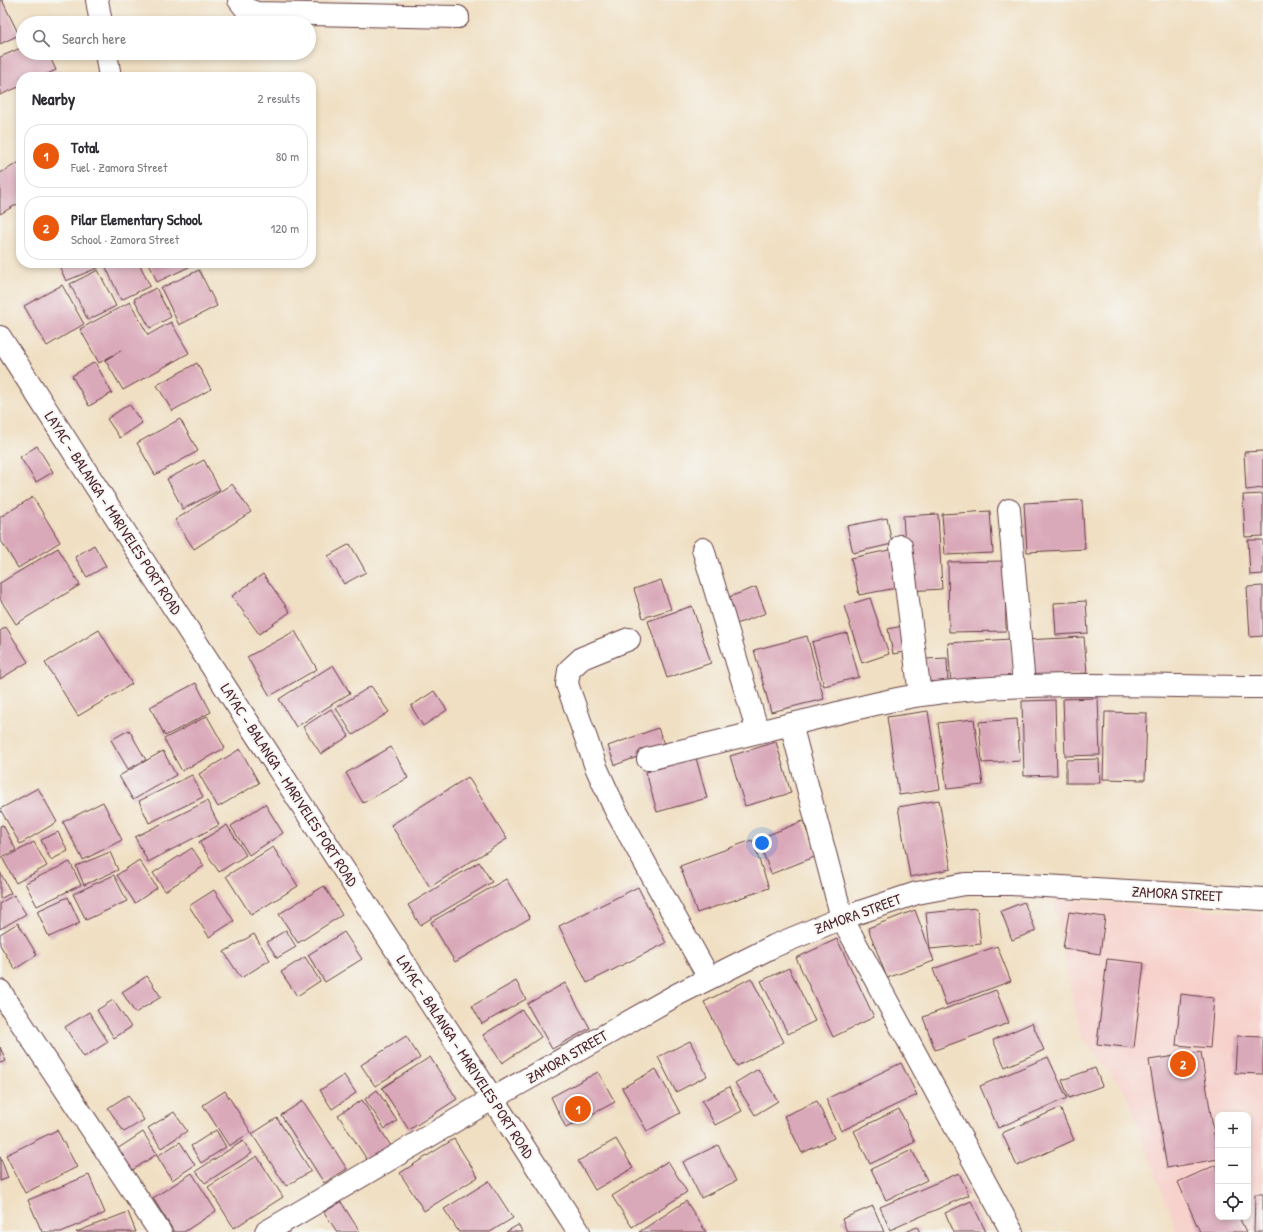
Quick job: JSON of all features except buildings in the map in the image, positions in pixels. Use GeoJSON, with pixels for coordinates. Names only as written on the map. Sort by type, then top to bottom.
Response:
{"type":"FeatureCollection","features":[{"type":"Feature","properties":{"kind":"street"},"geometry":{"type":"LineString","coordinates":[[97,0],[100,16]]}},
{"type":"Feature","properties":{"kind":"street"},"geometry":{"type":"LineString","coordinates":[[239,0],[246,9],[257,13],[458,17]]}},
{"type":"Feature","properties":{"kind":"street"},"geometry":{"type":"LineString","coordinates":[[107,60],[109,72]]}},
{"type":"Feature","properties":{"kind":"street","name":"LAYAC – BALANGA – MARIVELES PORT ROAD"},"geometry":{"type":"LineString","coordinates":[[0,337],[579,1232]]}},
{"type":"Feature","properties":{"kind":"street"},"geometry":{"type":"LineString","coordinates":[[1010,510],[1024,686]]}},
{"type":"Feature","properties":{"kind":"street"},"geometry":{"type":"LineString","coordinates":[[901,546],[920,695]]}},
{"type":"Feature","properties":{"kind":"street"},"geometry":{"type":"LineString","coordinates":[[702,549],[758,732]]}},
{"type":"Feature","properties":{"kind":"street"},"geometry":{"type":"LineString","coordinates":[[629,639],[582,658],[569,670],[567,684],[596,767],[616,811],[709,978]]}},
{"type":"Feature","properties":{"kind":"street"},"geometry":{"type":"LineString","coordinates":[[648,759],[791,724],[920,695],[1024,686],[1263,688]]}},
{"type":"Feature","properties":{"kind":"street"},"geometry":{"type":"LineString","coordinates":[[791,724],[842,918],[1012,1232]]}},
{"type":"Feature","properties":{"kind":"street","name":"ZAMORA STREET"},"geometry":{"type":"LineString","coordinates":[[266,1232],[492,1099],[678,994],[774,946],[842,918],[917,893],[965,884],[1011,884],[1263,899]]}},
{"type":"Feature","properties":{"kind":"street"},"geometry":{"type":"LineString","coordinates":[[0,990],[160,1232]]}},
{"type":"Feature","properties":{"kind":"shaded area"},"geometry":{"type":"Polygon","coordinates":[[[1054,899],[1263,914],[1263,1232],[1177,1232],[1126,1093],[1079,1034],[1054,899]]]}},
{"type":"Feature","properties":{"kind":"place","name":"Pilar Elementary School"},"geometry":{"type":"Point","coordinates":[1183,1064]}},
{"type":"Feature","properties":{"kind":"place","name":"Total"},"geometry":{"type":"Point","coordinates":[578,1109]}}]}
